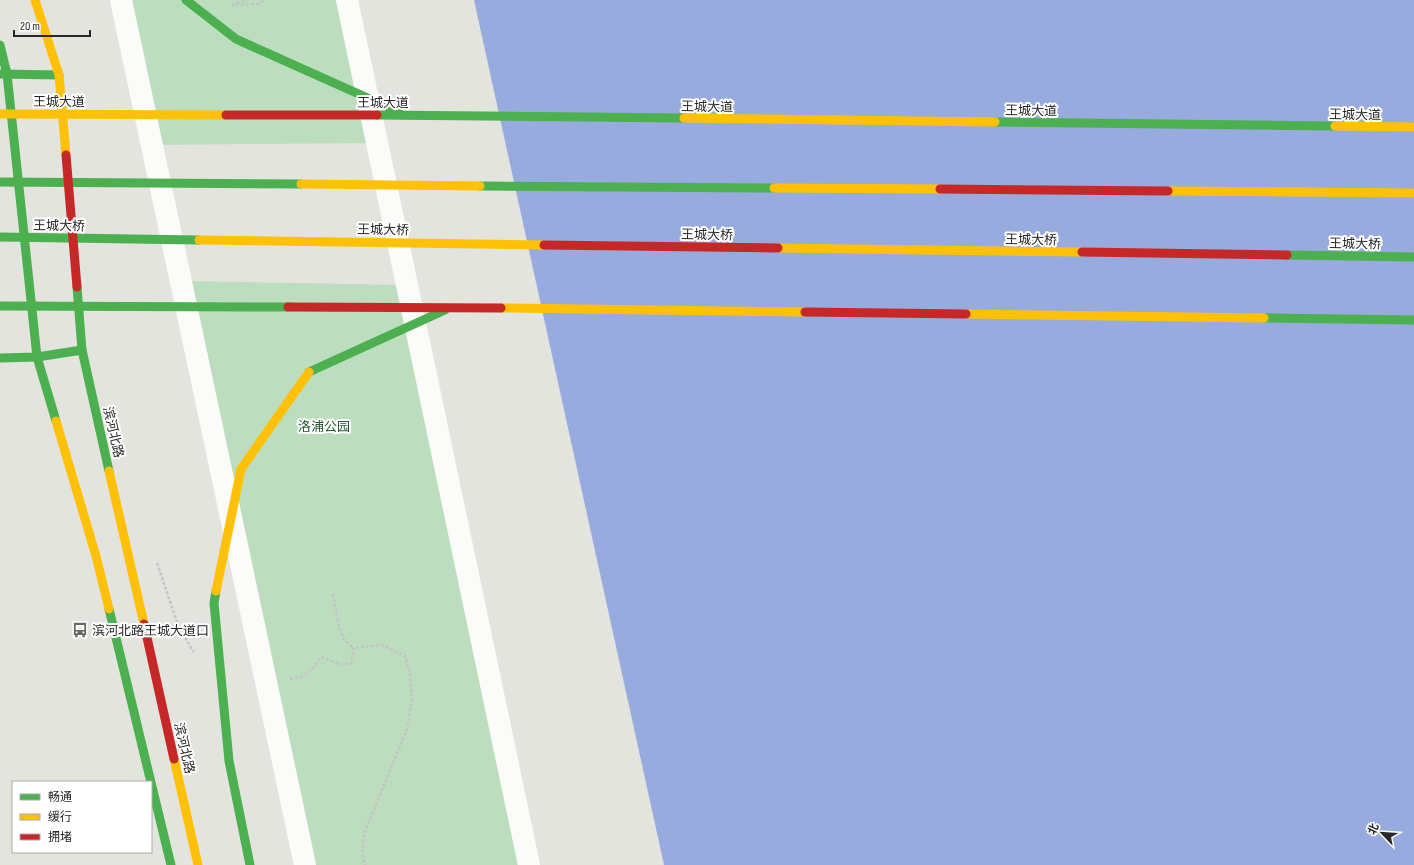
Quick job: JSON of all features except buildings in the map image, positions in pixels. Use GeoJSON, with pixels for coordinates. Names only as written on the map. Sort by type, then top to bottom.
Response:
{"type":"FeatureCollection","features":[{"type":"Feature","properties":{"kind":"main road","name":"滨河北路"},"geometry":{"type":"LineString","coordinates":[[35,0],[58,75],[82,350],[198,865]]}},
{"type":"Feature","properties":{"kind":"main road"},"geometry":{"type":"LineString","coordinates":[[186,0],[236,39],[408,115]]}},
{"type":"Feature","properties":{"kind":"main road"},"geometry":{"type":"LineString","coordinates":[[0,45],[37,357],[96,556],[151,781]]}},
{"type":"Feature","properties":{"kind":"main road"},"geometry":{"type":"LineString","coordinates":[[3,74],[58,75]]}},
{"type":"Feature","properties":{"kind":"main road","name":"王城大道"},"geometry":{"type":"LineString","coordinates":[[0,114],[408,115],[1414,127]]}},
{"type":"Feature","properties":{"kind":"main road"},"geometry":{"type":"LineString","coordinates":[[0,182],[1414,193]]}},
{"type":"Feature","properties":{"kind":"main road","name":"王城大桥"},"geometry":{"type":"LineString","coordinates":[[0,237],[1414,257]]}},
{"type":"Feature","properties":{"kind":"main road"},"geometry":{"type":"LineString","coordinates":[[0,306],[452,307],[1414,320]]}},
{"type":"Feature","properties":{"kind":"main road"},"geometry":{"type":"LineString","coordinates":[[250,865],[229,761],[214,603],[241,469],[308,373],[452,307]]}},
{"type":"Feature","properties":{"kind":"main road"},"geometry":{"type":"LineString","coordinates":[[0,358],[37,357],[82,350]]}},
{"type":"Feature","properties":{"kind":"main road"},"geometry":{"type":"LineString","coordinates":[[152,787],[171,865]]}},
{"type":"Feature","properties":{"kind":"street"},"geometry":{"type":"LineString","coordinates":[[121,0],[305,865]]}},
{"type":"Feature","properties":{"kind":"street"},"geometry":{"type":"LineString","coordinates":[[347,0],[529,865]]}},
{"type":"Feature","properties":{"kind":"path"},"geometry":{"type":"LineString","coordinates":[[232,5],[257,4],[265,0]]}},
{"type":"Feature","properties":{"kind":"path"},"geometry":{"type":"LineString","coordinates":[[156,560],[179,628],[195,655]]}},
{"type":"Feature","properties":{"kind":"path"},"geometry":{"type":"LineString","coordinates":[[333,594],[339,627],[344,640],[353,648],[382,645],[405,656],[410,674],[412,698],[407,729],[365,831],[362,854],[365,865]]}},
{"type":"Feature","properties":{"kind":"path"},"geometry":{"type":"LineString","coordinates":[[266,682],[306,675],[321,657],[340,664],[351,664],[353,648]]}},
{"type":"Feature","properties":{"kind":"green space"},"geometry":{"type":"Polygon","coordinates":[[[121,0],[347,0],[377,143],[152,145],[121,0]]]}},
{"type":"Feature","properties":{"kind":"green space","name":"洛浦公园"},"geometry":{"type":"Polygon","coordinates":[[[181,281],[407,285],[529,865],[305,865],[181,281]]]}},
{"type":"Feature","properties":{"kind":"water"},"geometry":{"type":"Polygon","coordinates":[[[474,0],[1414,0],[1414,865],[664,865],[474,0]]]}},
{"type":"Feature","properties":{"kind":"traffic: fast"},"geometry":{"type":"LineString","coordinates":[[186,0],[236,39],[399,112]]}},
{"type":"Feature","properties":{"kind":"traffic: fast"},"geometry":{"type":"LineString","coordinates":[[0,45],[7,74],[37,357],[56,421]]}},
{"type":"Feature","properties":{"kind":"traffic: fast"},"geometry":{"type":"LineString","coordinates":[[0,74],[59,75]]}},
{"type":"Feature","properties":{"kind":"traffic: fast"},"geometry":{"type":"LineString","coordinates":[[377,115],[684,118]]}},
{"type":"Feature","properties":{"kind":"traffic: fast"},"geometry":{"type":"LineString","coordinates":[[995,122],[1335,126]]}},
{"type":"Feature","properties":{"kind":"traffic: fast"},"geometry":{"type":"LineString","coordinates":[[0,182],[301,184]]}},
{"type":"Feature","properties":{"kind":"traffic: fast"},"geometry":{"type":"LineString","coordinates":[[480,186],[774,188]]}},
{"type":"Feature","properties":{"kind":"traffic: fast"},"geometry":{"type":"LineString","coordinates":[[0,237],[199,240]]}},
{"type":"Feature","properties":{"kind":"traffic: fast"},"geometry":{"type":"LineString","coordinates":[[1287,255],[1414,257]]}},
{"type":"Feature","properties":{"kind":"traffic: fast"},"geometry":{"type":"LineString","coordinates":[[77,287],[82,350],[109,471]]}},
{"type":"Feature","properties":{"kind":"traffic: fast"},"geometry":{"type":"LineString","coordinates":[[0,306],[288,307]]}},
{"type":"Feature","properties":{"kind":"traffic: fast"},"geometry":{"type":"LineString","coordinates":[[309,372],[445,310]]}},
{"type":"Feature","properties":{"kind":"traffic: fast"},"geometry":{"type":"LineString","coordinates":[[1264,318],[1414,320]]}},
{"type":"Feature","properties":{"kind":"traffic: fast"},"geometry":{"type":"LineString","coordinates":[[0,358],[37,357],[82,350]]}},
{"type":"Feature","properties":{"kind":"traffic: fast"},"geometry":{"type":"LineString","coordinates":[[216,591],[214,603],[229,761],[250,865]]}},
{"type":"Feature","properties":{"kind":"traffic: fast"},"geometry":{"type":"LineString","coordinates":[[109,609],[151,781]]}},
{"type":"Feature","properties":{"kind":"traffic: fast"},"geometry":{"type":"LineString","coordinates":[[152,787],[171,865]]}},
{"type":"Feature","properties":{"kind":"traffic: slow"},"geometry":{"type":"LineString","coordinates":[[35,0],[59,75],[66,155]]}},
{"type":"Feature","properties":{"kind":"traffic: slow"},"geometry":{"type":"LineString","coordinates":[[0,114],[226,115]]}},
{"type":"Feature","properties":{"kind":"traffic: slow"},"geometry":{"type":"LineString","coordinates":[[684,118],[995,122]]}},
{"type":"Feature","properties":{"kind":"traffic: slow"},"geometry":{"type":"LineString","coordinates":[[1335,126],[1414,127]]}},
{"type":"Feature","properties":{"kind":"traffic: slow"},"geometry":{"type":"LineString","coordinates":[[301,184],[480,186]]}},
{"type":"Feature","properties":{"kind":"traffic: slow"},"geometry":{"type":"LineString","coordinates":[[774,188],[940,189]]}},
{"type":"Feature","properties":{"kind":"traffic: slow"},"geometry":{"type":"LineString","coordinates":[[1168,191],[1414,193]]}},
{"type":"Feature","properties":{"kind":"traffic: slow"},"geometry":{"type":"LineString","coordinates":[[199,240],[544,245]]}},
{"type":"Feature","properties":{"kind":"traffic: slow"},"geometry":{"type":"LineString","coordinates":[[778,248],[1082,252]]}},
{"type":"Feature","properties":{"kind":"traffic: slow"},"geometry":{"type":"LineString","coordinates":[[501,308],[805,312]]}},
{"type":"Feature","properties":{"kind":"traffic: slow"},"geometry":{"type":"LineString","coordinates":[[966,314],[1264,318]]}},
{"type":"Feature","properties":{"kind":"traffic: slow"},"geometry":{"type":"LineString","coordinates":[[216,591],[241,469],[309,372]]}},
{"type":"Feature","properties":{"kind":"traffic: slow"},"geometry":{"type":"LineString","coordinates":[[56,421],[96,556],[109,609]]}},
{"type":"Feature","properties":{"kind":"traffic: slow"},"geometry":{"type":"LineString","coordinates":[[109,471],[144,624]]}},
{"type":"Feature","properties":{"kind":"traffic: slow"},"geometry":{"type":"LineString","coordinates":[[174,759],[198,865]]}},
{"type":"Feature","properties":{"kind":"traffic: jam"},"geometry":{"type":"LineString","coordinates":[[226,115],[377,115]]}},
{"type":"Feature","properties":{"kind":"traffic: jam"},"geometry":{"type":"LineString","coordinates":[[66,155],[77,287]]}},
{"type":"Feature","properties":{"kind":"traffic: jam"},"geometry":{"type":"LineString","coordinates":[[940,189],[1168,191]]}},
{"type":"Feature","properties":{"kind":"traffic: jam"},"geometry":{"type":"LineString","coordinates":[[544,245],[778,248]]}},
{"type":"Feature","properties":{"kind":"traffic: jam"},"geometry":{"type":"LineString","coordinates":[[1082,252],[1287,255]]}},
{"type":"Feature","properties":{"kind":"traffic: jam"},"geometry":{"type":"LineString","coordinates":[[288,307],[501,308]]}},
{"type":"Feature","properties":{"kind":"traffic: jam"},"geometry":{"type":"LineString","coordinates":[[805,312],[966,314]]}},
{"type":"Feature","properties":{"kind":"traffic: jam"},"geometry":{"type":"LineString","coordinates":[[144,624],[174,759]]}},
{"type":"Feature","properties":{"kind":"place","name":"滨河北路王城大道口"},"geometry":{"type":"Point","coordinates":[80,630]}}]}
